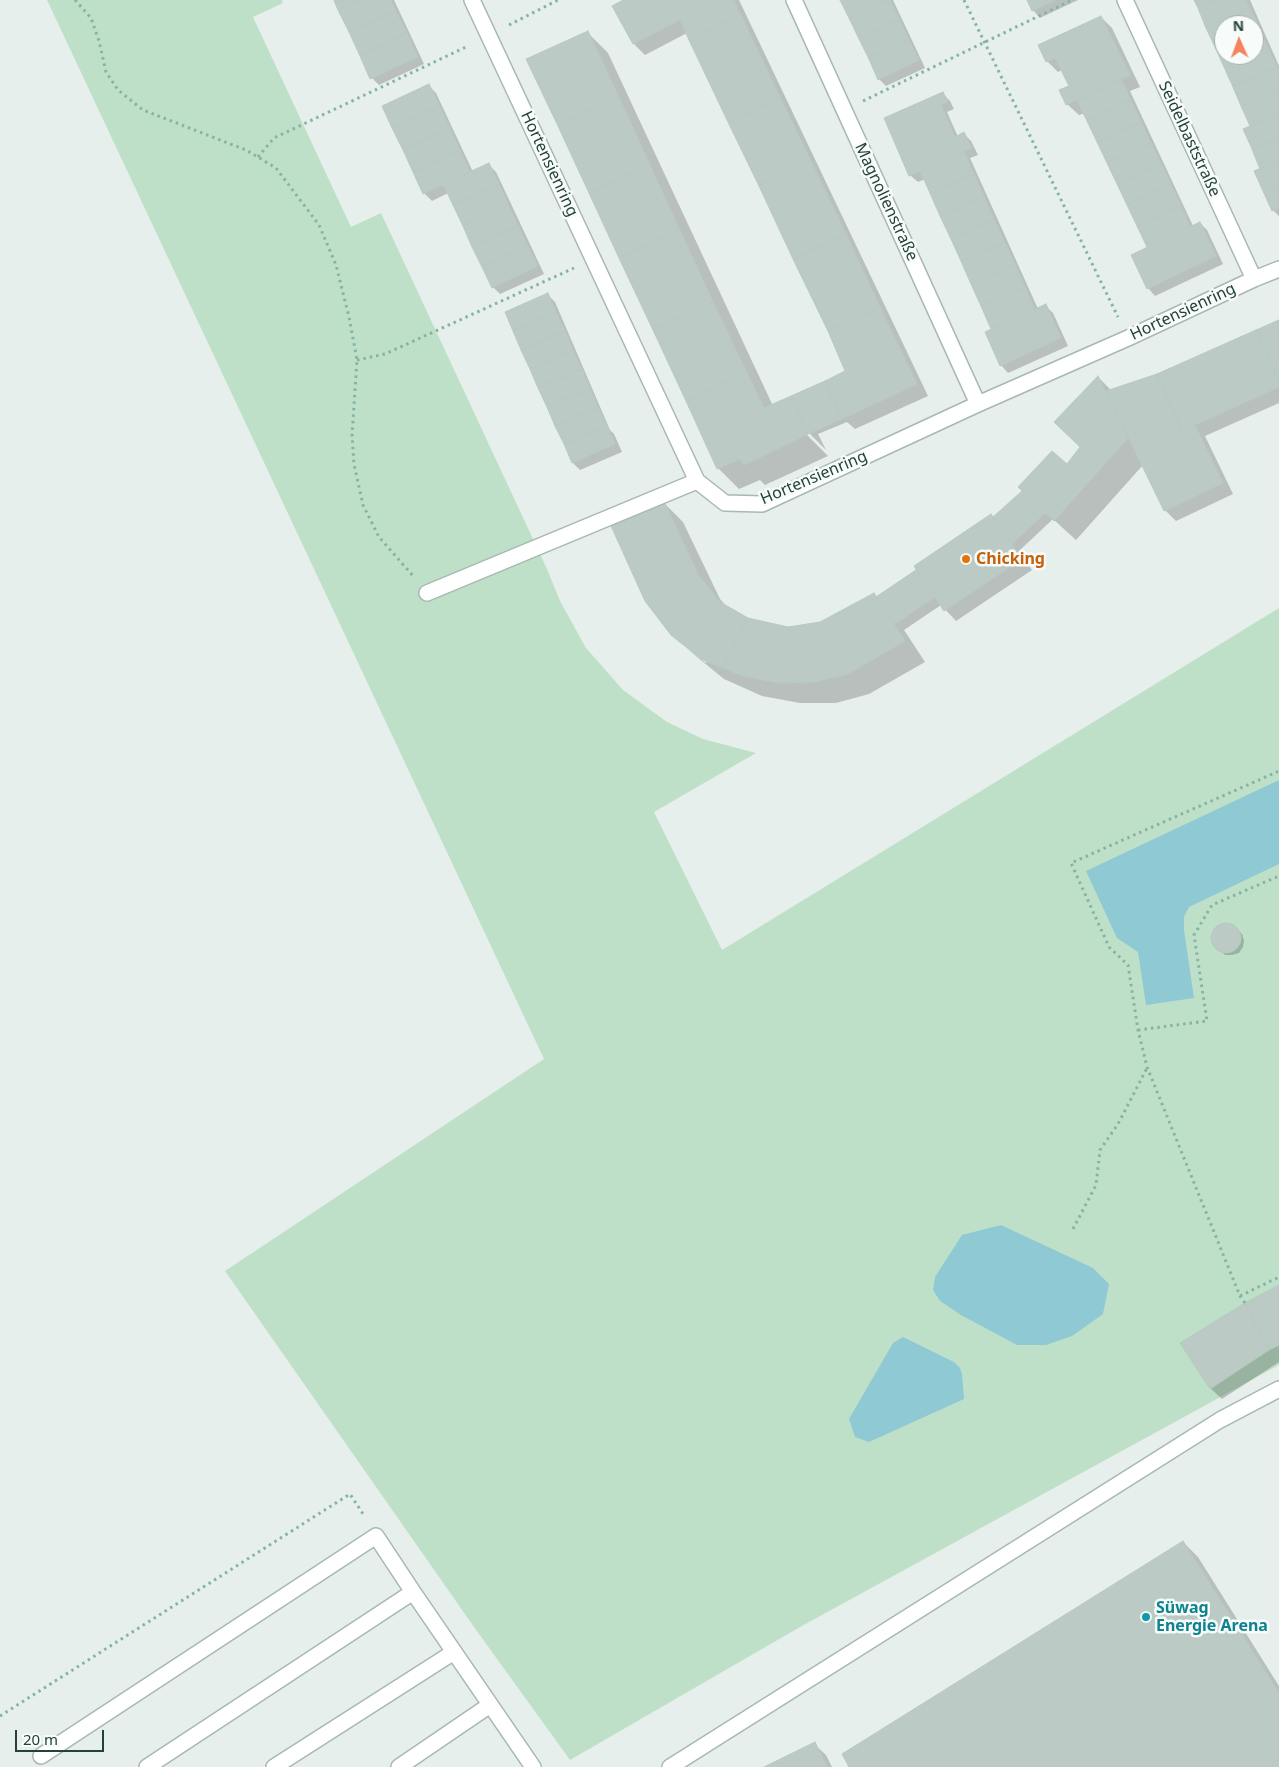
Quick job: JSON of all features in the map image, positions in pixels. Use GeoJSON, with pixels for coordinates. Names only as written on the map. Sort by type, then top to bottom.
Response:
{"type":"FeatureCollection","features":[{"type":"Feature","properties":{"kind":"street","name":"Hortensienring"},"geometry":{"type":"LineString","coordinates":[[472,0],[696,481],[725,503],[762,504],[978,404],[1279,269]]}},
{"type":"Feature","properties":{"kind":"street","name":"Magnolienstraße"},"geometry":{"type":"LineString","coordinates":[[794,0],[978,404]]}},
{"type":"Feature","properties":{"kind":"street","name":"Seidelbaststraße"},"geometry":{"type":"LineString","coordinates":[[1125,0],[1254,279]]}},
{"type":"Feature","properties":{"kind":"street"},"geometry":{"type":"LineString","coordinates":[[427,593],[696,481]]}},
{"type":"Feature","properties":{"kind":"street"},"geometry":{"type":"LineString","coordinates":[[670,1767],[1220,1420],[1279,1389]]}},
{"type":"Feature","properties":{"kind":"street"},"geometry":{"type":"LineString","coordinates":[[41,1756],[376,1536],[532,1767]]}},
{"type":"Feature","properties":{"kind":"street"},"geometry":{"type":"LineString","coordinates":[[147,1767],[413,1592]]}},
{"type":"Feature","properties":{"kind":"street"},"geometry":{"type":"LineString","coordinates":[[274,1767],[454,1652]]}},
{"type":"Feature","properties":{"kind":"street"},"geometry":{"type":"LineString","coordinates":[[399,1767],[490,1705]]}},
{"type":"Feature","properties":{"kind":"path"},"geometry":{"type":"LineString","coordinates":[[74,0],[91,18],[99,41],[106,72],[118,90],[143,110],[246,150],[276,168],[320,225],[336,265],[349,317],[356,360],[352,435],[354,464],[363,505],[379,537],[427,593]]}},
{"type":"Feature","properties":{"kind":"path"},"geometry":{"type":"LineString","coordinates":[[258,157],[274,138],[489,36],[558,0]]}},
{"type":"Feature","properties":{"kind":"path"},"geometry":{"type":"LineString","coordinates":[[964,0],[1128,338]]}},
{"type":"Feature","properties":{"kind":"path"},"geometry":{"type":"LineString","coordinates":[[844,110],[1072,0]]}},
{"type":"Feature","properties":{"kind":"path"},"geometry":{"type":"LineString","coordinates":[[356,360],[385,354],[593,259]]}},
{"type":"Feature","properties":{"kind":"path"},"geometry":{"type":"LineString","coordinates":[[1244,1303],[1147,1067],[1138,1030],[1128,965],[1109,947],[1071,862],[1279,771]]}},
{"type":"Feature","properties":{"kind":"path"},"geometry":{"type":"LineString","coordinates":[[1138,1030],[1207,1021],[1194,935],[1212,905],[1279,876]]}},
{"type":"Feature","properties":{"kind":"path"},"geometry":{"type":"LineString","coordinates":[[1073,1229],[1096,1185],[1100,1150],[1126,1108],[1147,1067]]}},
{"type":"Feature","properties":{"kind":"path"},"geometry":{"type":"LineString","coordinates":[[1240,1296],[1279,1277]]}},
{"type":"Feature","properties":{"kind":"path"},"geometry":{"type":"LineString","coordinates":[[0,1716],[350,1494]]}},
{"type":"Feature","properties":{"kind":"green space"},"geometry":{"type":"Polygon","coordinates":[[[47,0],[282,0],[283,3],[253,17],[351,227],[381,213],[547,569],[560,601],[586,648],[623,690],[667,722],[703,739],[756,753],[654,812],[722,950],[1279,608],[1279,1365],[800,1627],[570,1760],[474,1627],[225,1271],[544,1059],[47,0]]]}},
{"type":"Feature","properties":{"kind":"water"},"geometry":{"type":"Polygon","coordinates":[[[1279,780],[1279,864],[1189,907],[1184,917],[1184,930],[1194,998],[1146,1005],[1138,952],[1117,938],[1086,871],[1279,780]]]}},
{"type":"Feature","properties":{"kind":"water"},"geometry":{"type":"Polygon","coordinates":[[[1001,1225],[1093,1268],[1109,1284],[1103,1314],[1072,1336],[1046,1345],[1017,1345],[961,1315],[940,1301],[933,1290],[935,1277],[962,1235],[1001,1225]]]}},
{"type":"Feature","properties":{"kind":"water"},"geometry":{"type":"Polygon","coordinates":[[[903,1337],[954,1362],[960,1368],[964,1399],[869,1442],[855,1437],[849,1419],[893,1343],[903,1337]]]}},
{"type":"Feature","properties":{"kind":"building"},"geometry":{"type":"Polygon","coordinates":[[[334,0],[358,0],[338,10],[334,0]]]}},
{"type":"Feature","properties":{"kind":"building"},"geometry":{"type":"Polygon","coordinates":[[[358,0],[391,0],[396,11],[349,32],[338,10],[358,0]]]}},
{"type":"Feature","properties":{"kind":"building"},"geometry":{"type":"Polygon","coordinates":[[[623,0],[734,0],[741,15],[689,40],[680,20],[633,44],[612,6],[623,0]]]}},
{"type":"Feature","properties":{"kind":"building"},"geometry":{"type":"Polygon","coordinates":[[[840,0],[887,0],[849,18],[840,0]]]}},
{"type":"Feature","properties":{"kind":"building"},"geometry":{"type":"Polygon","coordinates":[[[890,0],[900,20],[859,39],[849,18],[890,0]]]}},
{"type":"Feature","properties":{"kind":"building"},"geometry":{"type":"Polygon","coordinates":[[[1027,0],[1055,0],[1032,11],[1027,0]]]}},
{"type":"Feature","properties":{"kind":"building"},"geometry":{"type":"Polygon","coordinates":[[[1194,0],[1215,0],[1198,8],[1194,0]]]}},
{"type":"Feature","properties":{"kind":"building"},"geometry":{"type":"Polygon","coordinates":[[[1215,0],[1246,0],[1250,8],[1235,15],[1214,15],[1214,24],[1206,28],[1198,8],[1215,0]]]}},
{"type":"Feature","properties":{"kind":"building"},"geometry":{"type":"Polygon","coordinates":[[[1250,8],[1253,15],[1235,15],[1250,8]]]}},
{"type":"Feature","properties":{"kind":"building"},"geometry":{"type":"Polygon","coordinates":[[[396,11],[407,33],[360,56],[349,32],[396,11]]]}},
{"type":"Feature","properties":{"kind":"building"},"geometry":{"type":"Polygon","coordinates":[[[741,15],[780,97],[728,122],[689,40],[741,15]]]}},
{"type":"Feature","properties":{"kind":"building"},"geometry":{"type":"Polygon","coordinates":[[[1101,16],[1130,75],[1066,105],[1059,90],[1069,86],[1055,58],[1046,62],[1038,45],[1101,16]]]}},
{"type":"Feature","properties":{"kind":"building"},"geometry":{"type":"Polygon","coordinates":[[[900,20],[909,40],[869,59],[859,39],[900,20]]]}},
{"type":"Feature","properties":{"kind":"building"},"geometry":{"type":"Polygon","coordinates":[[[1214,24],[1214,45],[1206,28],[1214,24]]]}},
{"type":"Feature","properties":{"kind":"building"},"geometry":{"type":"Polygon","coordinates":[[[588,31],[619,97],[558,126],[526,59],[588,31]]]}},
{"type":"Feature","properties":{"kind":"building"},"geometry":{"type":"Polygon","coordinates":[[[407,33],[418,57],[370,79],[360,56],[407,33]]]}},
{"type":"Feature","properties":{"kind":"building"},"geometry":{"type":"Polygon","coordinates":[[[1264,39],[1268,48],[1264,50],[1264,39]]]}},
{"type":"Feature","properties":{"kind":"building"},"geometry":{"type":"Polygon","coordinates":[[[909,40],[919,60],[878,80],[869,59],[909,40]]]}},
{"type":"Feature","properties":{"kind":"building"},"geometry":{"type":"Polygon","coordinates":[[[1268,48],[1277,67],[1233,87],[1224,67],[1229,65],[1264,65],[1264,50],[1268,48]]]}},
{"type":"Feature","properties":{"kind":"building"},"geometry":{"type":"Polygon","coordinates":[[[1277,67],[1279,90],[1241,106],[1233,87],[1277,67]]]}},
{"type":"Feature","properties":{"kind":"building"},"geometry":{"type":"Polygon","coordinates":[[[1121,79],[1131,100],[1087,121],[1077,100],[1121,79]]]}},
{"type":"Feature","properties":{"kind":"building"},"geometry":{"type":"Polygon","coordinates":[[[429,84],[440,106],[392,128],[382,106],[429,84]]]}},
{"type":"Feature","properties":{"kind":"building"},"geometry":{"type":"Polygon","coordinates":[[[1279,90],[1279,114],[1250,126],[1241,106],[1279,90]]]}},
{"type":"Feature","properties":{"kind":"building"},"geometry":{"type":"Polygon","coordinates":[[[943,92],[948,102],[941,105],[955,137],[964,132],[972,148],[909,176],[884,118],[943,92]]]}},
{"type":"Feature","properties":{"kind":"building"},"geometry":{"type":"Polygon","coordinates":[[[619,97],[650,165],[589,193],[558,126],[619,97]]]}},
{"type":"Feature","properties":{"kind":"building"},"geometry":{"type":"Polygon","coordinates":[[[780,97],[811,161],[759,186],[728,122],[780,97]]]}},
{"type":"Feature","properties":{"kind":"building"},"geometry":{"type":"Polygon","coordinates":[[[1131,100],[1141,122],[1097,142],[1087,121],[1131,100]]]}},
{"type":"Feature","properties":{"kind":"building"},"geometry":{"type":"Polygon","coordinates":[[[440,106],[450,128],[403,150],[392,128],[440,106]]]}},
{"type":"Feature","properties":{"kind":"building"},"geometry":{"type":"Polygon","coordinates":[[[1279,114],[1279,137],[1252,149],[1243,129],[1279,114]]]}},
{"type":"Feature","properties":{"kind":"building"},"geometry":{"type":"Polygon","coordinates":[[[1141,122],[1151,143],[1107,163],[1097,142],[1141,122]]]}},
{"type":"Feature","properties":{"kind":"building"},"geometry":{"type":"Polygon","coordinates":[[[450,128],[460,150],[413,172],[403,150],[450,128]]]}},
{"type":"Feature","properties":{"kind":"building"},"geometry":{"type":"Polygon","coordinates":[[[1279,137],[1279,161],[1260,169],[1252,149],[1279,137]]]}},
{"type":"Feature","properties":{"kind":"building"},"geometry":{"type":"Polygon","coordinates":[[[1151,143],[1161,163],[1117,184],[1107,163],[1151,143]]]}},
{"type":"Feature","properties":{"kind":"building"},"geometry":{"type":"Polygon","coordinates":[[[460,150],[470,172],[423,194],[413,172],[460,150]]]}},
{"type":"Feature","properties":{"kind":"building"},"geometry":{"type":"Polygon","coordinates":[[[964,151],[974,174],[930,193],[920,171],[964,151]]]}},
{"type":"Feature","properties":{"kind":"building"},"geometry":{"type":"Polygon","coordinates":[[[811,161],[846,234],[793,259],[759,186],[811,161]]]}},
{"type":"Feature","properties":{"kind":"building"},"geometry":{"type":"Polygon","coordinates":[[[1279,161],[1279,184],[1263,191],[1254,171],[1279,161]]]}},
{"type":"Feature","properties":{"kind":"building"},"geometry":{"type":"Polygon","coordinates":[[[489,163],[499,184],[453,205],[443,184],[489,163]]]}},
{"type":"Feature","properties":{"kind":"building"},"geometry":{"type":"Polygon","coordinates":[[[1161,163],[1171,184],[1127,205],[1117,184],[1161,163]]]}},
{"type":"Feature","properties":{"kind":"building"},"geometry":{"type":"Polygon","coordinates":[[[650,165],[680,230],[619,258],[589,193],[650,165]]]}},
{"type":"Feature","properties":{"kind":"building"},"geometry":{"type":"Polygon","coordinates":[[[974,174],[984,196],[940,216],[930,193],[974,174]]]}},
{"type":"Feature","properties":{"kind":"building"},"geometry":{"type":"Polygon","coordinates":[[[499,184],[508,204],[463,226],[453,205],[499,184]]]}},
{"type":"Feature","properties":{"kind":"building"},"geometry":{"type":"Polygon","coordinates":[[[1171,184],[1181,205],[1137,226],[1127,205],[1171,184]]]}},
{"type":"Feature","properties":{"kind":"building"},"geometry":{"type":"Polygon","coordinates":[[[1279,184],[1279,208],[1272,211],[1263,191],[1279,184]]]}},
{"type":"Feature","properties":{"kind":"building"},"geometry":{"type":"Polygon","coordinates":[[[984,196],[994,219],[951,239],[940,216],[984,196]]]}},
{"type":"Feature","properties":{"kind":"building"},"geometry":{"type":"Polygon","coordinates":[[[508,204],[518,225],[472,247],[463,226],[508,204]]]}},
{"type":"Feature","properties":{"kind":"building"},"geometry":{"type":"Polygon","coordinates":[[[1181,205],[1190,226],[1147,247],[1137,226],[1181,205]]]}},
{"type":"Feature","properties":{"kind":"building"},"geometry":{"type":"Polygon","coordinates":[[[994,219],[1005,242],[961,261],[951,239],[994,219]]]}},
{"type":"Feature","properties":{"kind":"building"},"geometry":{"type":"Polygon","coordinates":[[[1200,222],[1216,256],[1147,289],[1131,255],[1200,222]]]}},
{"type":"Feature","properties":{"kind":"building"},"geometry":{"type":"Polygon","coordinates":[[[518,225],[528,246],[482,267],[472,247],[518,225]]]}},
{"type":"Feature","properties":{"kind":"building"},"geometry":{"type":"Polygon","coordinates":[[[680,230],[713,302],[653,330],[619,258],[680,230]]]}},
{"type":"Feature","properties":{"kind":"building"},"geometry":{"type":"Polygon","coordinates":[[[846,234],[880,307],[828,331],[793,259],[846,234]]]}},
{"type":"Feature","properties":{"kind":"building"},"geometry":{"type":"Polygon","coordinates":[[[1005,242],[1015,264],[971,284],[961,261],[1005,242]]]}},
{"type":"Feature","properties":{"kind":"building"},"geometry":{"type":"Polygon","coordinates":[[[528,246],[538,266],[492,288],[482,267],[528,246]]]}},
{"type":"Feature","properties":{"kind":"building"},"geometry":{"type":"Polygon","coordinates":[[[1015,264],[1025,287],[981,306],[971,284],[1015,264]]]}},
{"type":"Feature","properties":{"kind":"building"},"geometry":{"type":"Polygon","coordinates":[[[1025,287],[1035,309],[991,329],[981,306],[1025,287]]]}},
{"type":"Feature","properties":{"kind":"building"},"geometry":{"type":"Polygon","coordinates":[[[548,293],[556,312],[513,331],[505,312],[548,293]]]}},
{"type":"Feature","properties":{"kind":"building"},"geometry":{"type":"Polygon","coordinates":[[[713,302],[747,373],[686,401],[653,330],[713,302]]]}},
{"type":"Feature","properties":{"kind":"building"},"geometry":{"type":"Polygon","coordinates":[[[1046,304],[1061,338],[1000,366],[985,332],[1046,304]]]}},
{"type":"Feature","properties":{"kind":"building"},"geometry":{"type":"Polygon","coordinates":[[[880,307],[917,384],[842,419],[825,381],[845,371],[828,331],[880,307]]]}},
{"type":"Feature","properties":{"kind":"building"},"geometry":{"type":"Polygon","coordinates":[[[556,312],[565,331],[521,350],[513,331],[556,312]]]}},
{"type":"Feature","properties":{"kind":"building"},"geometry":{"type":"Polygon","coordinates":[[[1279,320],[1279,381],[1256,330],[1279,320]]]}},
{"type":"Feature","properties":{"kind":"building"},"geometry":{"type":"Polygon","coordinates":[[[1256,330],[1279,381],[1279,387],[1182,431],[1157,374],[1256,330]]]}},
{"type":"Feature","properties":{"kind":"building"},"geometry":{"type":"Polygon","coordinates":[[[565,331],[573,350],[530,369],[521,350],[565,331]]]}},
{"type":"Feature","properties":{"kind":"building"},"geometry":{"type":"Polygon","coordinates":[[[573,350],[582,369],[538,388],[530,369],[573,350]]]}},
{"type":"Feature","properties":{"kind":"building"},"geometry":{"type":"Polygon","coordinates":[[[582,369],[590,388],[547,407],[538,388],[582,369]]]}},
{"type":"Feature","properties":{"kind":"building"},"geometry":{"type":"Polygon","coordinates":[[[747,373],[764,408],[791,396],[808,434],[744,465],[740,459],[717,469],[686,401],[747,373]]]}},
{"type":"Feature","properties":{"kind":"building"},"geometry":{"type":"Polygon","coordinates":[[[1157,374],[1182,431],[1195,425],[1223,483],[1164,511],[1106,391],[1157,374]]]}},
{"type":"Feature","properties":{"kind":"building"},"geometry":{"type":"Polygon","coordinates":[[[1098,376],[1128,438],[1054,521],[1018,487],[1052,451],[1067,464],[1080,447],[1054,422],[1098,376]]]}},
{"type":"Feature","properties":{"kind":"building"},"geometry":{"type":"Polygon","coordinates":[[[825,381],[842,419],[808,434],[791,396],[825,381]]]}},
{"type":"Feature","properties":{"kind":"building"},"geometry":{"type":"Polygon","coordinates":[[[590,388],[598,407],[555,426],[547,407],[590,388]]]}},
{"type":"Feature","properties":{"kind":"building"},"geometry":{"type":"Polygon","coordinates":[[[598,407],[607,425],[564,444],[555,426],[598,407]]]}},
{"type":"Feature","properties":{"kind":"building"},"geometry":{"type":"Polygon","coordinates":[[[607,425],[615,444],[572,463],[564,444],[607,425]]]}},
{"type":"Feature","properties":{"kind":"building"},"geometry":{"type":"Polygon","coordinates":[[[1022,491],[1046,512],[1012,544],[993,517],[1022,491]]]}},
{"type":"Feature","properties":{"kind":"building"},"geometry":{"type":"Polygon","coordinates":[[[663,499],[699,576],[720,602],[748,618],[723,668],[701,659],[671,635],[645,601],[611,526],[663,499]]]}},
{"type":"Feature","properties":{"kind":"building"},"geometry":{"type":"Polygon","coordinates":[[[991,514],[1022,559],[944,611],[914,566],[991,514]]]}},
{"type":"Feature","properties":{"kind":"building"},"geometry":{"type":"Polygon","coordinates":[[[916,570],[935,597],[895,624],[876,597],[916,570]]]}},
{"type":"Feature","properties":{"kind":"building"},"geometry":{"type":"Polygon","coordinates":[[[874,593],[905,641],[848,674],[814,682],[778,683],[740,675],[723,668],[748,618],[788,627],[820,622],[874,593]]]}},
{"type":"Feature","properties":{"kind":"building"},"geometry":{"type":"Polygon","coordinates":[[[1226,923],[1236,928],[1241,938],[1236,948],[1226,953],[1216,948],[1211,938],[1216,928],[1226,923]]]}},
{"type":"Feature","properties":{"kind":"building"},"geometry":{"type":"Polygon","coordinates":[[[1279,1285],[1279,1345],[1269,1350],[1245,1303],[1279,1285]]]}},
{"type":"Feature","properties":{"kind":"building"},"geometry":{"type":"Polygon","coordinates":[[[1245,1303],[1269,1350],[1210,1389],[1180,1343],[1245,1303]]]}},
{"type":"Feature","properties":{"kind":"building","name":"Süwag Energie Arena"},"geometry":{"type":"Polygon","coordinates":[[[1183,1541],[1279,1693],[1279,1767],[849,1767],[842,1754],[1183,1541]]]}},
{"type":"Feature","properties":{"kind":"building"},"geometry":{"type":"Polygon","coordinates":[[[815,1742],[827,1767],[764,1767],[815,1742]]]}},
{"type":"Feature","properties":{"kind":"place","name":"Chicking"},"geometry":{"type":"Point","coordinates":[966,559]}},
{"type":"Feature","properties":{"kind":"place","name":"Süwag Energie Arena"},"geometry":{"type":"Point","coordinates":[1146,1617]}}]}
